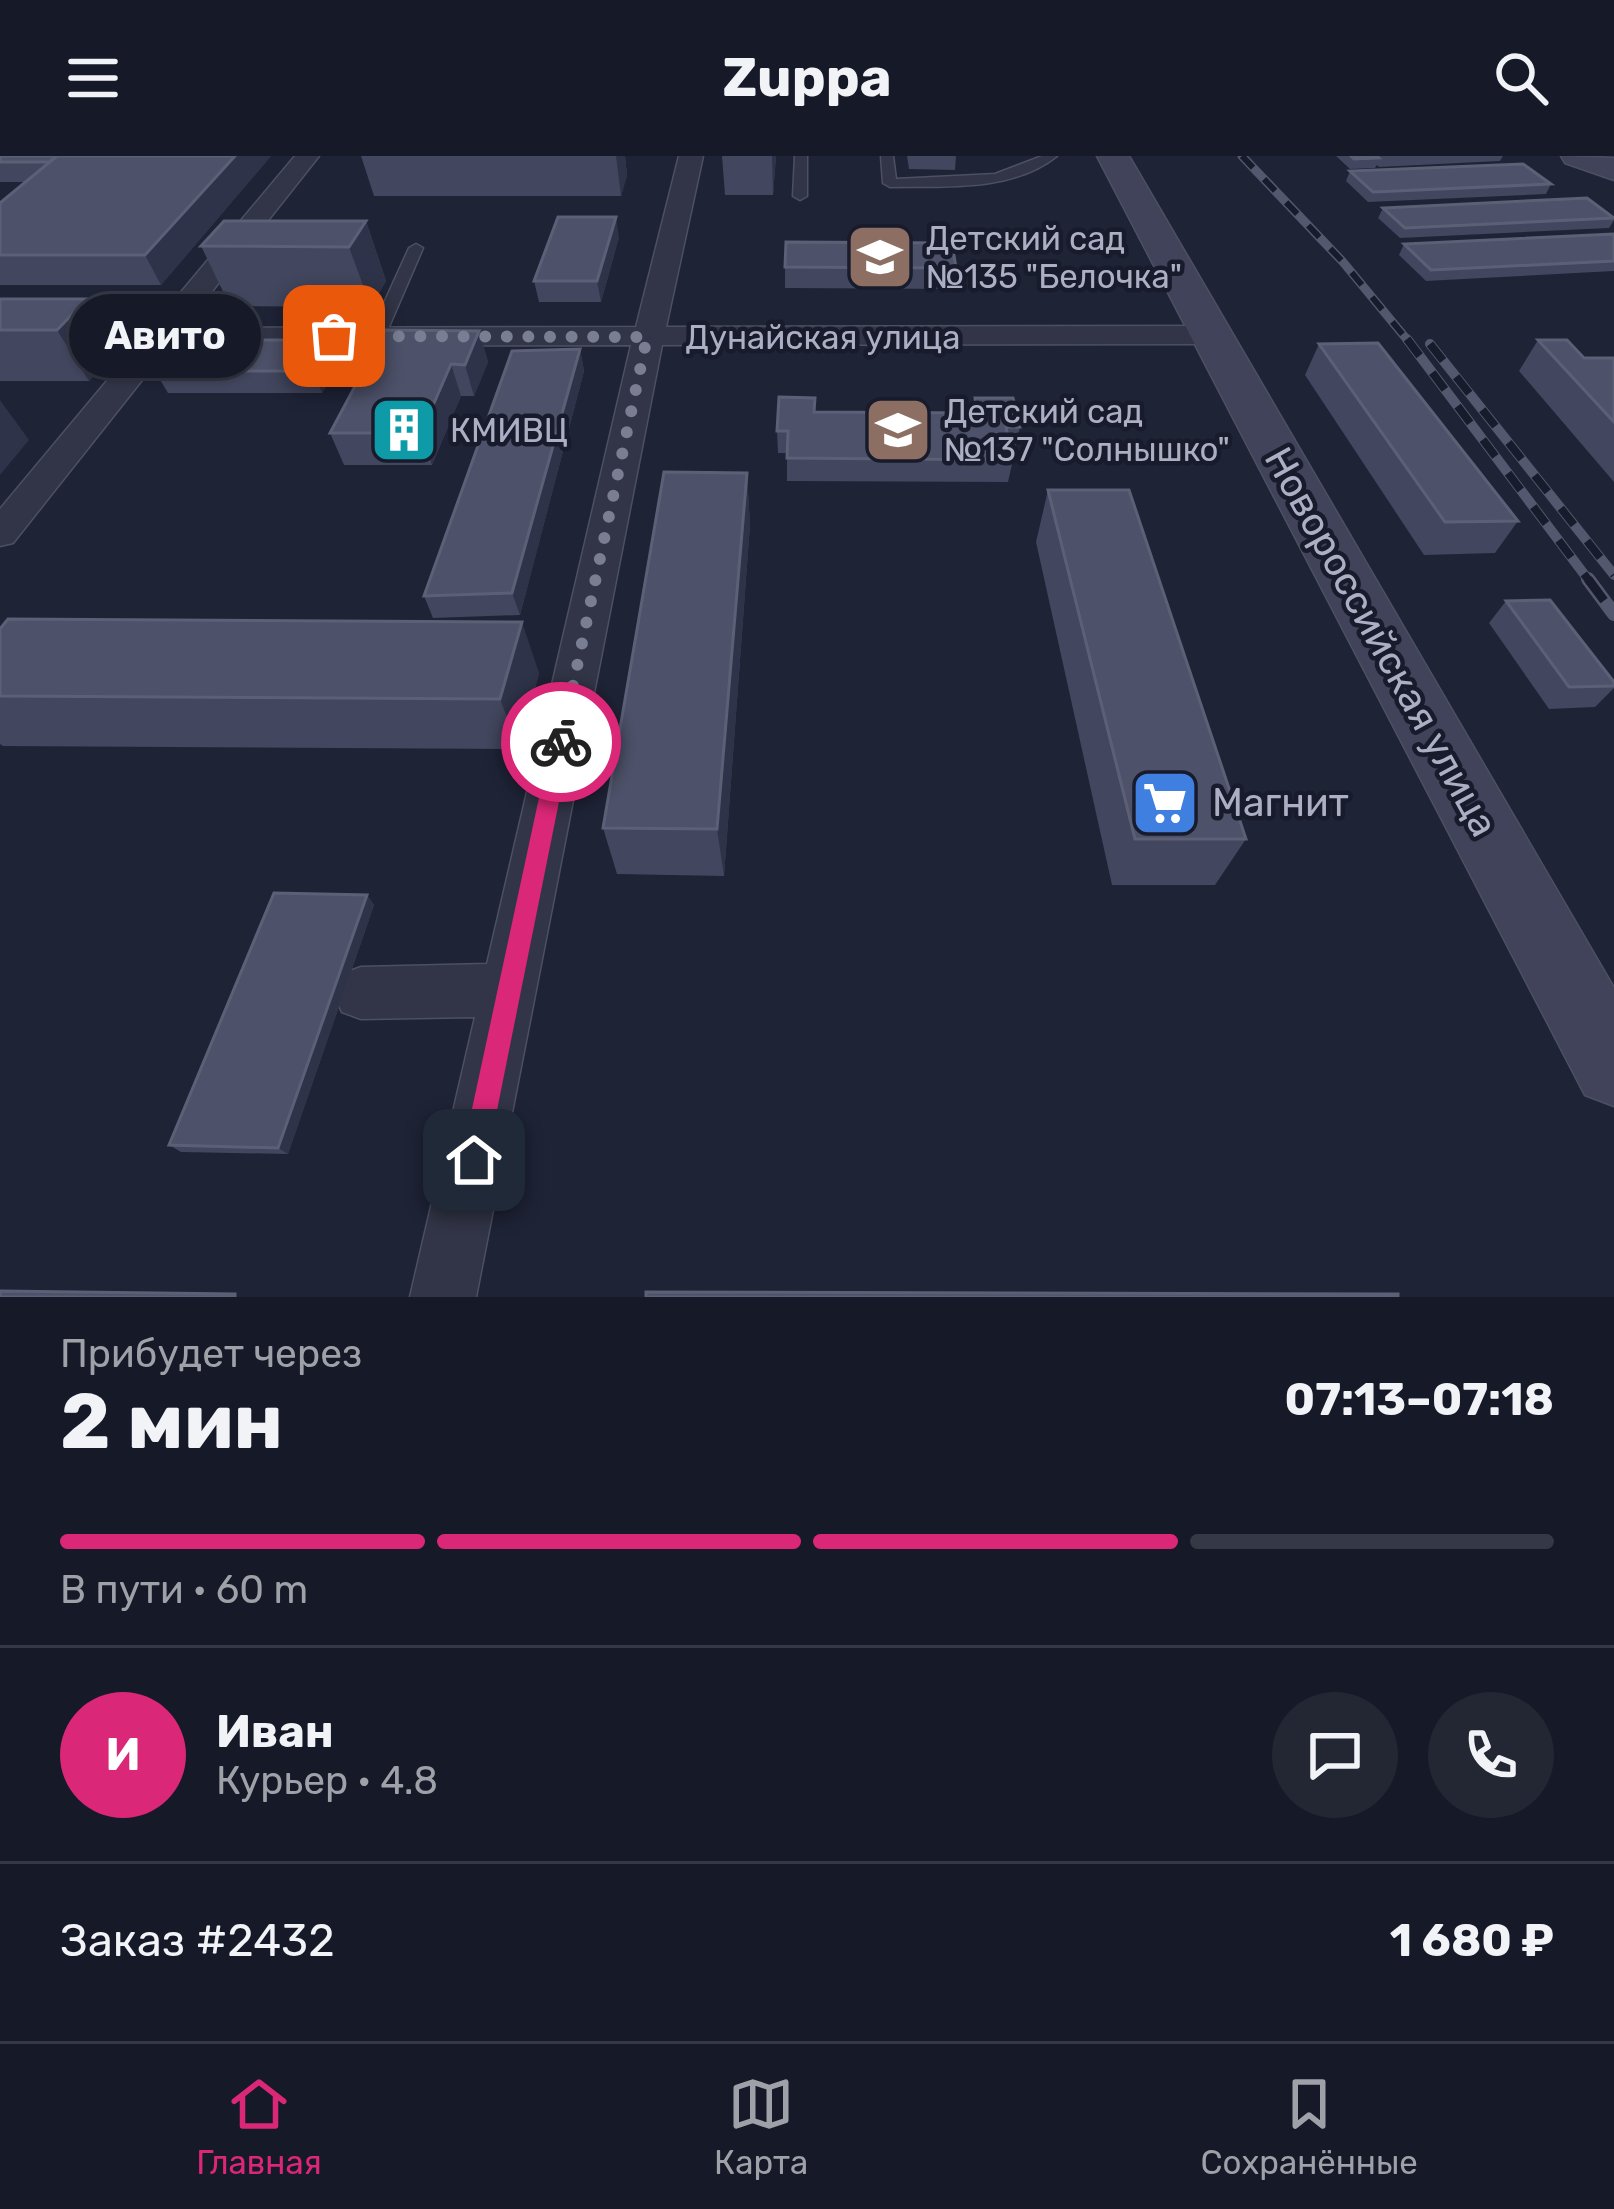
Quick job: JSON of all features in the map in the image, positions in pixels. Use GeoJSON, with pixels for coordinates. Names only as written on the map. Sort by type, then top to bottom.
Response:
{"type":"FeatureCollection","features":[{"type":"Feature","properties":{"kind":"main road","name":"Новороссийская улица"},"geometry":{"type":"LineString","coordinates":[[1113,156],[1614,1066]]}},
{"type":"Feature","properties":{"kind":"main road"},"geometry":{"type":"LineString","coordinates":[[1577,156],[1614,170]]}},
{"type":"Feature","properties":{"kind":"street"},"geometry":{"type":"LineString","coordinates":[[0,534],[307,156]]}},
{"type":"Feature","properties":{"kind":"street"},"geometry":{"type":"LineString","coordinates":[[443,1297],[512,990],[647,337],[691,156]]}},
{"type":"Feature","properties":{"kind":"street","name":"Дунайская улица"},"geometry":{"type":"LineString","coordinates":[[0,337],[1214,335]]}},
{"type":"Feature","properties":{"kind":"street"},"geometry":{"type":"LineString","coordinates":[[361,993],[512,990]]}},
{"type":"Feature","properties":{"kind":"lane"},"geometry":{"type":"LineString","coordinates":[[800,196],[802,156]]}},
{"type":"Feature","properties":{"kind":"lane"},"geometry":{"type":"LineString","coordinates":[[887,156],[890,184],[1037,166],[1052,156]]}},
{"type":"Feature","properties":{"kind":"lane"},"geometry":{"type":"LineString","coordinates":[[377,337],[416,248]]}},
{"type":"Feature","properties":{"kind":"building"},"geometry":{"type":"Polygon","coordinates":[[[0,156],[57,156],[49,162],[0,162],[0,156]]]}},
{"type":"Feature","properties":{"kind":"building"},"geometry":{"type":"Polygon","coordinates":[[[57,156],[235,156],[145,255],[0,255],[0,203],[57,156]]]}},
{"type":"Feature","properties":{"kind":"building"},"geometry":{"type":"Polygon","coordinates":[[[1523,164],[1551,184],[1373,192],[1350,171],[1523,164]]]}},
{"type":"Feature","properties":{"kind":"building"},"geometry":{"type":"Polygon","coordinates":[[[1587,198],[1614,218],[1405,228],[1383,208],[1587,198]]]}},
{"type":"Feature","properties":{"kind":"building"},"geometry":{"type":"Polygon","coordinates":[[[558,217],[616,217],[597,281],[534,281],[558,217]]]}},
{"type":"Feature","properties":{"kind":"building"},"geometry":{"type":"Polygon","coordinates":[[[224,221],[366,221],[349,247],[201,246],[224,221]]]}},
{"type":"Feature","properties":{"kind":"building"},"geometry":{"type":"Polygon","coordinates":[[[1614,234],[1614,261],[1431,270],[1404,244],[1614,234]]]}},
{"type":"Feature","properties":{"kind":"building"},"geometry":{"type":"Polygon","coordinates":[[[786,242],[952,243],[956,268],[785,267],[786,242]]]}},
{"type":"Feature","properties":{"kind":"building"},"geometry":{"type":"Polygon","coordinates":[[[0,299],[87,299],[57,330],[0,330],[0,299]]]}},
{"type":"Feature","properties":{"kind":"building"},"geometry":{"type":"Polygon","coordinates":[[[385,330],[479,331],[465,365],[451,364],[421,433],[330,433],[385,330]]]}},
{"type":"Feature","properties":{"kind":"building"},"geometry":{"type":"Polygon","coordinates":[[[179,340],[331,340],[313,371],[155,371],[179,340]]]}},
{"type":"Feature","properties":{"kind":"building"},"geometry":{"type":"Polygon","coordinates":[[[1538,340],[1567,340],[1584,358],[1614,358],[1614,422],[1538,340]]]}},
{"type":"Feature","properties":{"kind":"building"},"geometry":{"type":"Polygon","coordinates":[[[1378,343],[1518,521],[1445,522],[1319,344],[1378,343]]]}},
{"type":"Feature","properties":{"kind":"building"},"geometry":{"type":"Polygon","coordinates":[[[580,349],[512,593],[424,596],[512,351],[580,349]]]}},
{"type":"Feature","properties":{"kind":"building"},"geometry":{"type":"Polygon","coordinates":[[[779,397],[815,398],[814,412],[977,413],[975,398],[1013,398],[1020,427],[1006,427],[1013,460],[787,458],[788,431],[777,431],[779,397]]]}},
{"type":"Feature","properties":{"kind":"building"},"geometry":{"type":"Polygon","coordinates":[[[664,472],[747,473],[717,829],[603,828],[664,472]]]}},
{"type":"Feature","properties":{"kind":"building"},"geometry":{"type":"Polygon","coordinates":[[[1048,490],[1129,490],[1246,839],[1135,839],[1048,490]]]}},
{"type":"Feature","properties":{"kind":"building"},"geometry":{"type":"Polygon","coordinates":[[[1550,600],[1614,686],[1569,687],[1506,601],[1550,600]]]}},
{"type":"Feature","properties":{"kind":"building"},"geometry":{"type":"Polygon","coordinates":[[[8,619],[522,622],[500,699],[0,696],[0,629],[8,619]]]}},
{"type":"Feature","properties":{"kind":"building"},"geometry":{"type":"Polygon","coordinates":[[[274,893],[367,895],[278,1148],[169,1145],[274,893]]]}},
{"type":"Feature","properties":{"kind":"building"},"geometry":{"type":"Polygon","coordinates":[[[0,1291],[235,1294],[235,1297],[0,1297],[0,1291]]]}},
{"type":"Feature","properties":{"kind":"building"},"geometry":{"type":"Polygon","coordinates":[[[646,1292],[1398,1294],[1398,1297],[646,1297],[646,1292]]]}},
{"type":"Feature","properties":{"kind":"railway"},"geometry":{"type":"LineString","coordinates":[[1242,156],[1343,262],[1409,342]]}},
{"type":"Feature","properties":{"kind":"railway"},"geometry":{"type":"LineString","coordinates":[[1407,339],[1590,582]]}},
{"type":"Feature","properties":{"kind":"railway"},"geometry":{"type":"LineString","coordinates":[[1430,344],[1614,575]]}},
{"type":"Feature","properties":{"kind":"railway"},"geometry":{"type":"LineString","coordinates":[[1588,579],[1614,614]]}},
{"type":"Feature","properties":{"kind":"way so far"},"geometry":{"type":"LineString","coordinates":[[334,336],[647,337],[561,742]]}},
{"type":"Feature","properties":{"kind":"place","name":"Детский сад №135 \"Белочка\""},"geometry":{"type":"Point","coordinates":[880,257]}},
{"type":"Feature","properties":{"kind":"place","name":"Авито"},"geometry":{"type":"Point","coordinates":[334,336]}},
{"type":"Feature","properties":{"kind":"place","name":"КМИВЦ"},"geometry":{"type":"Point","coordinates":[404,430]}},
{"type":"Feature","properties":{"kind":"place","name":"Детский сад №137 \"Солнышко\""},"geometry":{"type":"Point","coordinates":[898,430]}},
{"type":"Feature","properties":{"kind":"place","name":"Магнит"},"geometry":{"type":"Point","coordinates":[1165,803]}},
{"type":"Feature","properties":{"kind":"route"},"geometry":{"type":"LineString","coordinates":[[474,1160],[561,742]]}}]}
